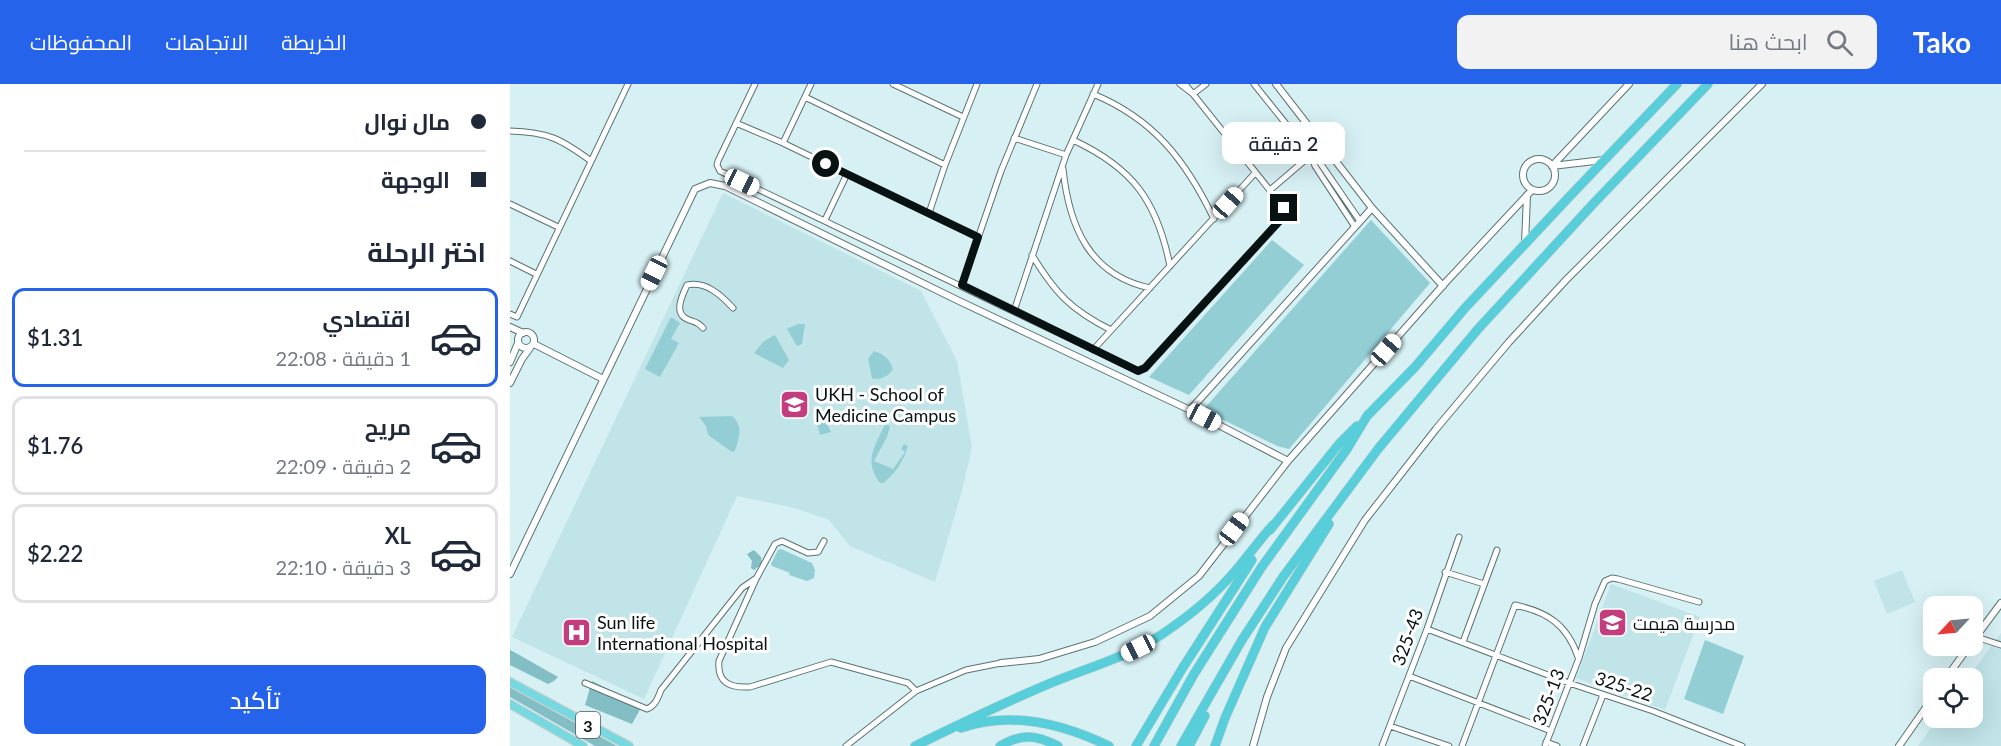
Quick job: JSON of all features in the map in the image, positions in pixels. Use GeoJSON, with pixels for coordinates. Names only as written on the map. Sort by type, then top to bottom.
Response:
{"type":"FeatureCollection","features":[{"type":"Feature","properties":{"kind":"highway"},"geometry":{"type":"LineString","coordinates":[[919,744],[987,710],[1127,654],[1169,630],[1212,595],[1242,564],[1339,444],[1414,367],[1465,308],[1677,84]]}},
{"type":"Feature","properties":{"kind":"highway"},"geometry":{"type":"LineString","coordinates":[[1180,746],[1283,577],[1378,449],[1478,329],[1708,84]]}},
{"type":"Feature","properties":{"kind":"highway"},"geometry":{"type":"LineString","coordinates":[[1154,746],[1194,674],[1261,568],[1347,449],[1367,416]]}},
{"type":"Feature","properties":{"kind":"highway"},"geometry":{"type":"LineString","coordinates":[[1215,746],[1265,627],[1378,449]]}},
{"type":"Feature","properties":{"kind":"highway"},"geometry":{"type":"LineString","coordinates":[[1136,745],[1187,659],[1273,525]]}},
{"type":"Feature","properties":{"kind":"highway"},"geometry":{"type":"LineString","coordinates":[[1189,746],[1252,626]]}},
{"type":"Feature","properties":{"kind":"highway","name":"3"},"geometry":{"type":"LineString","coordinates":[[510,682],[629,746]]}},
{"type":"Feature","properties":{"kind":"highway","name":"3"},"geometry":{"type":"LineString","coordinates":[[510,704],[583,746]]}},
{"type":"Feature","properties":{"kind":"highway"},"geometry":{"type":"LineString","coordinates":[[919,744],[971,725],[999,719],[1016,719],[1059,726],[1109,746]]}},
{"type":"Feature","properties":{"kind":"highway"},"geometry":{"type":"LineString","coordinates":[[1000,746],[1023,736],[1043,739],[1058,746]]}},
{"type":"Feature","properties":{"kind":"street"},"geometry":{"type":"LineString","coordinates":[[755,84],[717,163],[720,171],[962,285],[1135,370],[1145,368],[1284,216],[1284,208],[1185,84]]}},
{"type":"Feature","properties":{"kind":"street"},"geometry":{"type":"LineString","coordinates":[[783,143],[811,84]]}},
{"type":"Feature","properties":{"kind":"street"},"geometry":{"type":"LineString","coordinates":[[893,84],[963,117]]}},
{"type":"Feature","properties":{"kind":"street"},"geometry":{"type":"LineString","coordinates":[[929,213],[977,84]]}},
{"type":"Feature","properties":{"kind":"street"},"geometry":{"type":"LineString","coordinates":[[962,285],[1014,138],[1037,84]]}},
{"type":"Feature","properties":{"kind":"street"},"geometry":{"type":"LineString","coordinates":[[1014,311],[1066,155],[1098,84]]}},
{"type":"Feature","properties":{"kind":"street"},"geometry":{"type":"LineString","coordinates":[[1180,84],[1193,94]]}},
{"type":"Feature","properties":{"kind":"street"},"geometry":{"type":"LineString","coordinates":[[1193,94],[1206,84]]}},
{"type":"Feature","properties":{"kind":"street"},"geometry":{"type":"LineString","coordinates":[[1254,84],[1320,163],[1351,208],[1358,224]]}},
{"type":"Feature","properties":{"kind":"street"},"geometry":{"type":"LineString","coordinates":[[1276,84],[1372,208],[1443,286]]}},
{"type":"Feature","properties":{"kind":"street"},"geometry":{"type":"LineString","coordinates":[[1552,166],[1629,84]]}},
{"type":"Feature","properties":{"kind":"street"},"geometry":{"type":"LineString","coordinates":[[1253,746],[1267,698],[1286,648],[1365,520],[1436,429],[1509,342],[1574,272],[1762,84]]}},
{"type":"Feature","properties":{"kind":"street"},"geometry":{"type":"LineString","coordinates":[[510,314],[517,317],[627,85]]}},
{"type":"Feature","properties":{"kind":"street"},"geometry":{"type":"LineString","coordinates":[[1093,94],[1127,111],[1160,137],[1188,170],[1214,219]]}},
{"type":"Feature","properties":{"kind":"street"},"geometry":{"type":"LineString","coordinates":[[805,97],[945,165]]}},
{"type":"Feature","properties":{"kind":"street"},"geometry":{"type":"LineString","coordinates":[[736,123],[783,143],[978,237]]}},
{"type":"Feature","properties":{"kind":"street"},"geometry":{"type":"LineString","coordinates":[[510,131],[552,137],[574,148],[591,161]]}},
{"type":"Feature","properties":{"kind":"street"},"geometry":{"type":"LineString","coordinates":[[1014,138],[1066,155]]}},
{"type":"Feature","properties":{"kind":"street"},"geometry":{"type":"LineString","coordinates":[[1073,140],[1104,156],[1140,189],[1159,223],[1170,266]]}},
{"type":"Feature","properties":{"kind":"street"},"geometry":{"type":"LineString","coordinates":[[1270,190],[1311,155]]}},
{"type":"Feature","properties":{"kind":"street"},"geometry":{"type":"LineString","coordinates":[[1311,155],[1315,166],[1346,213],[1358,224]]}},
{"type":"Feature","properties":{"kind":"street"},"geometry":{"type":"LineString","coordinates":[[1525,244],[1528,190],[1523,175],[1527,164],[1537,159],[1552,166],[1603,160]]}},
{"type":"Feature","properties":{"kind":"street"},"geometry":{"type":"LineString","coordinates":[[1062,166],[1073,216],[1089,250],[1099,263],[1120,279],[1150,288]]}},
{"type":"Feature","properties":{"kind":"street"},"geometry":{"type":"LineString","coordinates":[[1528,190],[1544,191],[1552,185],[1555,175],[1552,166]]}},
{"type":"Feature","properties":{"kind":"street"},"geometry":{"type":"LineString","coordinates":[[1093,350],[1255,172]]}},
{"type":"Feature","properties":{"kind":"street"},"geometry":{"type":"LineString","coordinates":[[825,220],[847,174]]}},
{"type":"Feature","properties":{"kind":"street"},"geometry":{"type":"LineString","coordinates":[[510,573],[695,189],[710,183],[725,186],[967,305],[1190,410],[1288,461]]}},
{"type":"Feature","properties":{"kind":"street"},"geometry":{"type":"LineString","coordinates":[[846,746],[915,691],[966,670],[1038,659],[1095,642],[1150,616],[1199,576],[1288,461],[1528,190]]}},
{"type":"Feature","properties":{"kind":"street"},"geometry":{"type":"LineString","coordinates":[[510,204],[556,226]]}},
{"type":"Feature","properties":{"kind":"street"},"geometry":{"type":"LineString","coordinates":[[1346,213],[1351,208]]}},
{"type":"Feature","properties":{"kind":"street"},"geometry":{"type":"LineString","coordinates":[[1190,410],[1372,208]]}},
{"type":"Feature","properties":{"kind":"street"},"geometry":{"type":"LineString","coordinates":[[1032,255],[1061,297],[1080,313],[1111,330]]}},
{"type":"Feature","properties":{"kind":"street"},"geometry":{"type":"LineString","coordinates":[[510,261],[534,273]]}},
{"type":"Feature","properties":{"kind":"street"},"geometry":{"type":"LineString","coordinates":[[702,328],[695,321],[686,319],[680,313],[679,306],[687,285],[696,283],[707,286],[733,308]]}},
{"type":"Feature","properties":{"kind":"street"},"geometry":{"type":"LineString","coordinates":[[510,327],[531,334],[534,338],[532,346],[510,383]]}},
{"type":"Feature","properties":{"kind":"street"},"geometry":{"type":"LineString","coordinates":[[510,362],[523,333]]}},
{"type":"Feature","properties":{"kind":"street"},"geometry":{"type":"LineString","coordinates":[[510,339],[518,341],[521,347],[532,346],[603,379]]}},
{"type":"Feature","properties":{"kind":"street","name":"325-43"},"geometry":{"type":"LineString","coordinates":[[1382,746],[1459,537]]}},
{"type":"Feature","properties":{"kind":"street"},"geometry":{"type":"LineString","coordinates":[[824,541],[818,552],[808,553],[778,541],[775,544],[756,579],[719,661],[718,671],[722,679],[738,688],[750,687],[831,662],[908,683],[915,691]]}},
{"type":"Feature","properties":{"kind":"street"},"geometry":{"type":"LineString","coordinates":[[1463,642],[1497,550]]}},
{"type":"Feature","properties":{"kind":"street"},"geometry":{"type":"LineString","coordinates":[[1445,572],[1484,584]]}},
{"type":"Feature","properties":{"kind":"street","name":"325-13"},"geometry":{"type":"LineString","coordinates":[[1546,744],[1605,581],[1612,578],[1618,579],[1699,602]]}},
{"type":"Feature","properties":{"kind":"street"},"geometry":{"type":"LineString","coordinates":[[585,682],[647,709],[651,708],[661,690],[742,588],[756,579]]}},
{"type":"Feature","properties":{"kind":"street"},"geometry":{"type":"LineString","coordinates":[[1983,627],[2001,603]]}},
{"type":"Feature","properties":{"kind":"street"},"geometry":{"type":"LineString","coordinates":[[1462,746],[1515,605],[1538,610],[1558,624],[1573,642],[1579,658]]}},
{"type":"Feature","properties":{"kind":"street","name":"325-22"},"geometry":{"type":"LineString","coordinates":[[1427,629],[1602,695],[1653,711],[1742,746]]}},
{"type":"Feature","properties":{"kind":"street"},"geometry":{"type":"LineString","coordinates":[[1983,642],[2001,645]]}},
{"type":"Feature","properties":{"kind":"street"},"geometry":{"type":"LineString","coordinates":[[1408,676],[1551,731]]}},
{"type":"Feature","properties":{"kind":"street"},"geometry":{"type":"LineString","coordinates":[[1583,746],[1602,695]]}},
{"type":"Feature","properties":{"kind":"street"},"geometry":{"type":"LineString","coordinates":[[1899,746],[1923,712]]}},
{"type":"Feature","properties":{"kind":"street"},"geometry":{"type":"LineString","coordinates":[[1390,726],[1449,746]]}},
{"type":"Feature","properties":{"kind":"street"},"geometry":{"type":"LineString","coordinates":[[1546,744],[1557,746]]}},
{"type":"Feature","properties":{"kind":"shaded area","name":"UKH - School of Medicine Campus"},"geometry":{"type":"Polygon","coordinates":[[[723,193],[921,291],[957,361],[972,447],[962,491],[935,582],[850,546],[829,520],[795,508],[737,496],[644,699],[512,637],[723,193]]]}},
{"type":"Feature","properties":{"kind":"shaded area"},"geometry":{"type":"Polygon","coordinates":[[[1371,220],[1430,283],[1289,449],[1277,446],[1203,410],[1371,220]]]}},
{"type":"Feature","properties":{"kind":"shaded area"},"geometry":{"type":"Polygon","coordinates":[[[1272,240],[1304,265],[1189,395],[1149,377],[1272,240]]]}},
{"type":"Feature","properties":{"kind":"shaded area"},"geometry":{"type":"Polygon","coordinates":[[[671,317],[680,323],[671,339],[679,343],[660,377],[645,369],[671,317]]]}},
{"type":"Feature","properties":{"kind":"shaded area"},"geometry":{"type":"Polygon","coordinates":[[[798,324],[805,324],[802,344],[797,346],[787,329],[798,324]]]}},
{"type":"Feature","properties":{"kind":"shaded area"},"geometry":{"type":"Polygon","coordinates":[[[775,335],[789,360],[783,368],[754,353],[764,341],[775,335]]]}},
{"type":"Feature","properties":{"kind":"shaded area"},"geometry":{"type":"Polygon","coordinates":[[[874,351],[891,363],[893,370],[886,376],[875,379],[872,378],[868,359],[874,351]]]}},
{"type":"Feature","properties":{"kind":"shaded area"},"geometry":{"type":"Polygon","coordinates":[[[820,411],[831,432],[820,435],[815,414],[820,411]]]}},
{"type":"Feature","properties":{"kind":"shaded area"},"geometry":{"type":"Polygon","coordinates":[[[732,416],[740,432],[735,451],[732,452],[708,435],[706,426],[699,417],[732,416]]]}},
{"type":"Feature","properties":{"kind":"shaded area"},"geometry":{"type":"Polygon","coordinates":[[[885,424],[890,426],[887,437],[874,461],[893,469],[905,452],[901,449],[904,444],[908,446],[901,462],[892,475],[880,483],[871,460],[885,424]]]}},
{"type":"Feature","properties":{"kind":"shaded area"},"geometry":{"type":"Polygon","coordinates":[[[781,549],[812,563],[815,570],[814,578],[807,581],[772,566],[778,550],[781,549]]]}},
{"type":"Feature","properties":{"kind":"shaded area"},"geometry":{"type":"Polygon","coordinates":[[[754,550],[761,557],[762,564],[754,570],[751,568],[752,561],[747,554],[754,550]]]}},
{"type":"Feature","properties":{"kind":"shaded area"},"geometry":{"type":"Polygon","coordinates":[[[1902,570],[1915,602],[1887,614],[1874,581],[1902,570]]]}},
{"type":"Feature","properties":{"kind":"shaded area"},"geometry":{"type":"Polygon","coordinates":[[[1611,584],[1700,617],[1665,710],[1576,678],[1611,584]]]}},
{"type":"Feature","properties":{"kind":"shaded area"},"geometry":{"type":"Polygon","coordinates":[[[2001,633],[2001,746],[1918,746],[1931,728],[1983,728],[1983,668],[1975,668],[2001,633]]]}},
{"type":"Feature","properties":{"kind":"shaded area"},"geometry":{"type":"Polygon","coordinates":[[[1705,640],[1744,656],[1723,714],[1684,699],[1705,640]]]}},
{"type":"Feature","properties":{"kind":"shaded area"},"geometry":{"type":"Polygon","coordinates":[[[510,650],[558,677],[548,684],[510,665],[510,650]]]}},
{"type":"Feature","properties":{"kind":"shaded area"},"geometry":{"type":"Polygon","coordinates":[[[592,681],[642,706],[632,724],[585,705],[592,681]]]}},
{"type":"Feature","properties":{"kind":"shaded area"},"geometry":{"type":"Polygon","coordinates":[[[510,687],[617,746],[595,746],[510,697],[510,687]]]}},
{"type":"Feature","properties":{"kind":"place","name":"UKH - School of Medicine Campus"},"geometry":{"type":"Point","coordinates":[794,404]}},
{"type":"Feature","properties":{"kind":"place","name":"مدرسة هيمت"},"geometry":{"type":"Point","coordinates":[1612,623]}},
{"type":"Feature","properties":{"kind":"place","name":"Sun life International Hospital"},"geometry":{"type":"Point","coordinates":[576,632]}},
{"type":"Feature","properties":{"kind":"route"},"geometry":{"type":"LineString","coordinates":[[826,164],[978,237],[962,285],[1138,371],[1145,368],[1284,216],[1284,208]]}}]}
